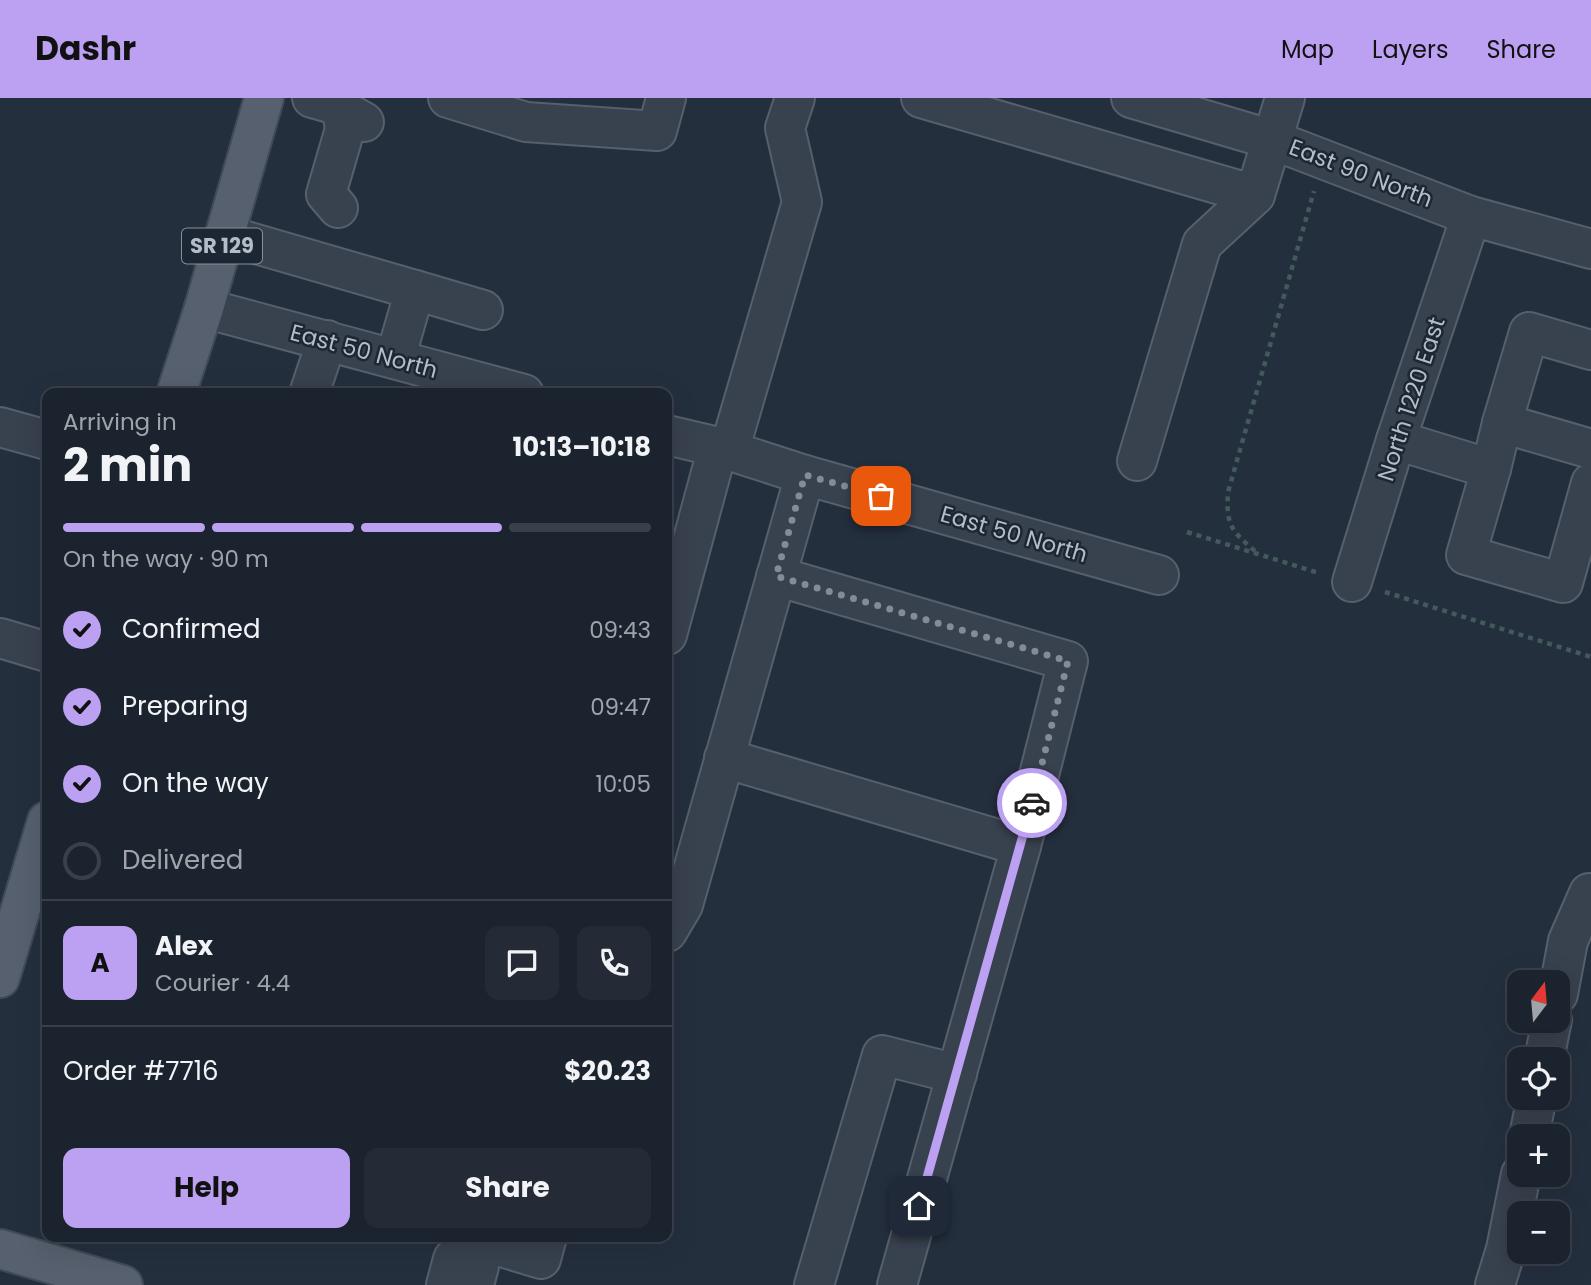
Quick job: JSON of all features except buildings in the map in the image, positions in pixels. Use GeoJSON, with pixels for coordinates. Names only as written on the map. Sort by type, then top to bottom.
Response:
{"type":"FeatureCollection","features":[{"type":"Feature","properties":{"kind":"main road","name":"SR 129"},"geometry":{"type":"LineString","coordinates":[[178,388],[204,308],[264,98]]}},
{"type":"Feature","properties":{"kind":"main road"},"geometry":{"type":"LineString","coordinates":[[0,978],[42,838]]}},
{"type":"Feature","properties":{"kind":"main road"},"geometry":{"type":"LineString","coordinates":[[0,1249],[123,1285]]}},
{"type":"Feature","properties":{"kind":"street"},"geometry":{"type":"LineString","coordinates":[[448,98],[526,122],[657,131],[666,98]]}},
{"type":"Feature","properties":{"kind":"street"},"geometry":{"type":"LineString","coordinates":[[672,619],[802,202],[785,128],[795,98]]}},
{"type":"Feature","properties":{"kind":"street"},"geometry":{"type":"LineString","coordinates":[[921,98],[1255,195]]}},
{"type":"Feature","properties":{"kind":"street","name":"East 90 North"},"geometry":{"type":"LineString","coordinates":[[1130,98],[1273,140],[1471,216],[1591,249]]}},
{"type":"Feature","properties":{"kind":"street"},"geometry":{"type":"LineString","coordinates":[[1137,461],[1202,244],[1255,195],[1285,98]]}},
{"type":"Feature","properties":{"kind":"street"},"geometry":{"type":"LineString","coordinates":[[321,263],[338,208],[342,126]]}},
{"type":"Feature","properties":{"kind":"street"},"geometry":{"type":"LineString","coordinates":[[338,208],[326,194],[345,129],[342,126]]}},
{"type":"Feature","properties":{"kind":"street","name":"North 1220 East"},"geometry":{"type":"LineString","coordinates":[[1352,582],[1471,216]]}},
{"type":"Feature","properties":{"kind":"street"},"geometry":{"type":"LineString","coordinates":[[225,235],[482,310]]}},
{"type":"Feature","properties":{"kind":"street"},"geometry":{"type":"LineString","coordinates":[[395,359],[415,290]]}},
{"type":"Feature","properties":{"kind":"street","name":"East 50 North"},"geometry":{"type":"LineString","coordinates":[[204,308],[502,388]]}},
{"type":"Feature","properties":{"kind":"street"},"geometry":{"type":"LineString","coordinates":[[1591,350],[1529,332],[1466,555],[1563,583],[1591,483]]}},
{"type":"Feature","properties":{"kind":"street"},"geometry":{"type":"LineString","coordinates":[[311,388],[327,340]]}},
{"type":"Feature","properties":{"kind":"street"},"geometry":{"type":"LineString","coordinates":[[1502,423],[1591,449]]}},
{"type":"Feature","properties":{"kind":"street"},"geometry":{"type":"LineString","coordinates":[[0,427],[42,439]]}},
{"type":"Feature","properties":{"kind":"street","name":"East 50 North"},"geometry":{"type":"LineString","coordinates":[[672,436],[1159,575]]}},
{"type":"Feature","properties":{"kind":"street"},"geometry":{"type":"LineString","coordinates":[[1396,440],[1491,469]]}},
{"type":"Feature","properties":{"kind":"street"},"geometry":{"type":"LineString","coordinates":[[672,924],[683,905],[805,475]]}},
{"type":"Feature","properties":{"kind":"street"},"geometry":{"type":"LineString","coordinates":[[776,576],[1068,661],[1021,846],[897,1285]]}},
{"type":"Feature","properties":{"kind":"street"},"geometry":{"type":"LineString","coordinates":[[0,638],[42,651]]}},
{"type":"Feature","properties":{"kind":"street"},"geometry":{"type":"LineString","coordinates":[[724,758],[1021,846]]}},
{"type":"Feature","properties":{"kind":"street"},"geometry":{"type":"LineString","coordinates":[[1563,970],[1568,941],[1590,893]]}},
{"type":"Feature","properties":{"kind":"street"},"geometry":{"type":"LineString","coordinates":[[814,1285],[882,1055],[957,1074]]}},
{"type":"Feature","properties":{"kind":"street"},"geometry":{"type":"LineString","coordinates":[[1495,1285],[1506,1249],[1518,1187]]}},
{"type":"Feature","properties":{"kind":"street"},"geometry":{"type":"LineString","coordinates":[[446,1285],[453,1259],[473,1250],[541,1259],[546,1242]]}},
{"type":"Feature","properties":{"kind":"path"},"geometry":{"type":"LineString","coordinates":[[1259,554],[1240,539],[1227,519],[1228,492],[1316,184]]}},
{"type":"Feature","properties":{"kind":"path"},"geometry":{"type":"LineString","coordinates":[[1187,532],[1591,657]]}},
{"type":"Feature","properties":{"kind":"way so far"},"geometry":{"type":"LineString","coordinates":[[881,496],[805,475],[776,576],[1068,661],[1032,803]]}},
{"type":"Feature","properties":{"kind":"route"},"geometry":{"type":"LineString","coordinates":[[919,1206],[1032,803]]}}]}
